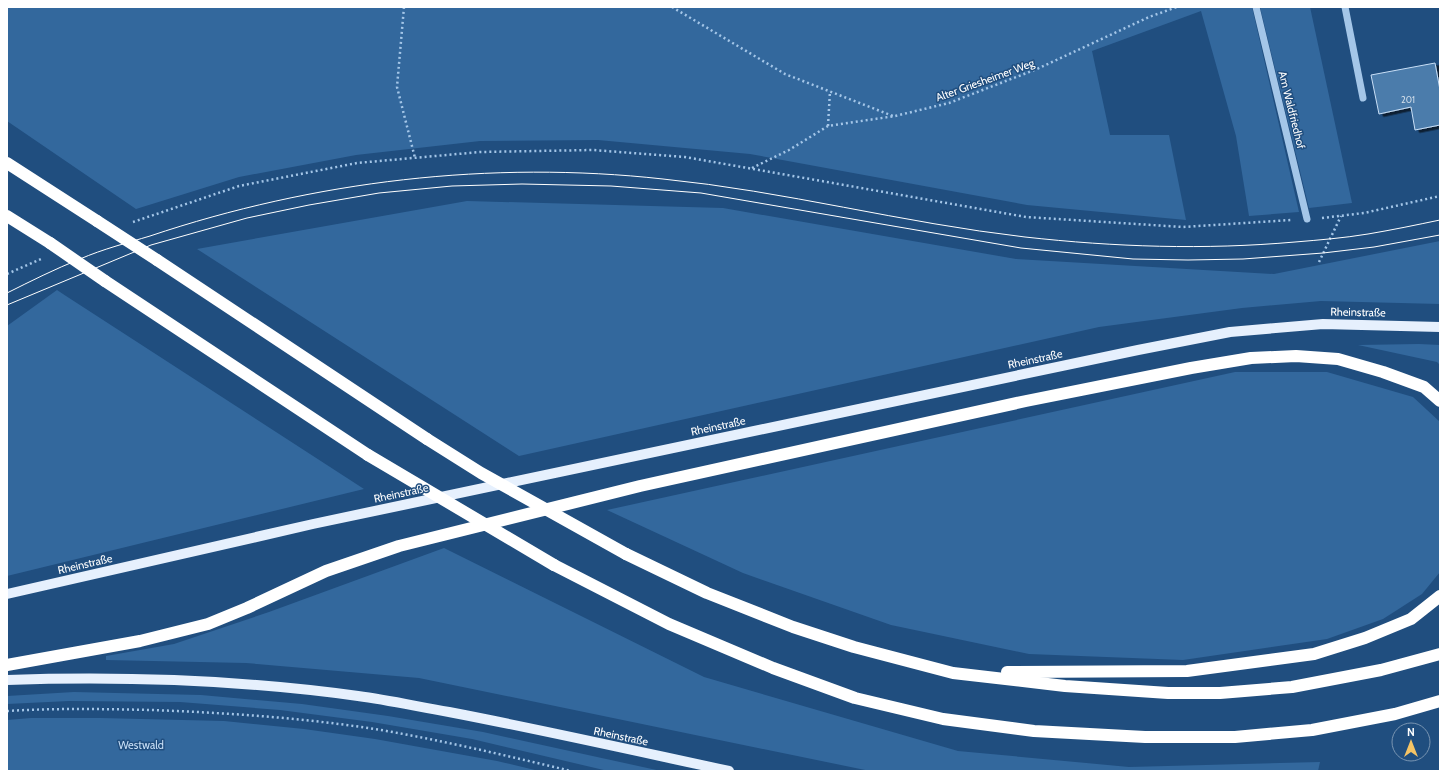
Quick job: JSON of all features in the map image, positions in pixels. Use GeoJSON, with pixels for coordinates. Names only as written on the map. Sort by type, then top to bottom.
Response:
{"type":"FeatureCollection","features":[{"type":"Feature","properties":{"kind":"highway"},"geometry":{"type":"LineString","coordinates":[[7,163],[481,473],[626,554],[707,593],[793,627],[854,647],[953,673],[1065,686],[1168,693],[1220,693],[1292,687],[1381,670],[1440,654]]}},
{"type":"Feature","properties":{"kind":"highway"},"geometry":{"type":"LineString","coordinates":[[7,216],[50,243],[368,455],[554,565],[669,624],[774,668],[855,698],[943,719],[1042,731],[1145,737],[1235,737],[1312,730],[1395,714],[1440,701]]}},
{"type":"Feature","properties":{"kind":"highway"},"geometry":{"type":"LineString","coordinates":[[7,666],[112,646],[208,624],[247,608],[326,571],[407,544],[640,486],[1026,401],[1191,368],[1251,358],[1296,356],[1338,359],[1383,372],[1424,387],[1440,401]]}},
{"type":"Feature","properties":{"kind":"highway"},"geometry":{"type":"LineString","coordinates":[[953,673],[1187,671],[1314,654],[1365,638],[1411,619],[1440,596]]}},
{"type":"Feature","properties":{"kind":"main road","name":"Rheinstraße"},"geometry":{"type":"LineString","coordinates":[[7,594],[336,520],[1138,350],[1230,332],[1323,324],[1440,326]]}},
{"type":"Feature","properties":{"kind":"main road","name":"Rheinstraße"},"geometry":{"type":"LineString","coordinates":[[7,680],[78,678],[194,680],[361,696],[483,719],[729,771]]}},
{"type":"Feature","properties":{"kind":"lane","name":"Am Waldfriedhof"},"geometry":{"type":"LineString","coordinates":[[1256,7],[1307,219]]}},
{"type":"Feature","properties":{"kind":"lane"},"geometry":{"type":"LineString","coordinates":[[1345,7],[1363,98]]}},
{"type":"Feature","properties":{"kind":"path"},"geometry":{"type":"LineString","coordinates":[[404,7],[398,87],[414,158]]}},
{"type":"Feature","properties":{"kind":"path"},"geometry":{"type":"LineString","coordinates":[[672,7],[785,74],[895,116]]}},
{"type":"Feature","properties":{"kind":"path","name":"Alter Griesheimer Weg"},"geometry":{"type":"LineString","coordinates":[[751,168],[790,150],[828,126],[895,116],[949,104],[1037,69],[1149,17],[1177,7]]}},
{"type":"Feature","properties":{"kind":"path"},"geometry":{"type":"LineString","coordinates":[[828,126],[830,91]]}},
{"type":"Feature","properties":{"kind":"path"},"geometry":{"type":"LineString","coordinates":[[131,223],[239,186],[357,163],[480,152],[593,150],[685,156],[1026,218],[1183,227],[1340,216],[1364,213],[1440,196]]}},
{"type":"Feature","properties":{"kind":"path"},"geometry":{"type":"LineString","coordinates":[[1319,262],[1340,216]]}},
{"type":"Feature","properties":{"kind":"path"},"geometry":{"type":"LineString","coordinates":[[7,274],[47,256]]}},
{"type":"Feature","properties":{"kind":"path"},"geometry":{"type":"LineString","coordinates":[[7,711],[47,708],[107,709],[197,712],[290,718],[382,730],[491,752],[571,771]]}},
{"type":"Feature","properties":{"kind":"green space"},"geometry":{"type":"Polygon","coordinates":[[[7,7],[1252,7],[1299,212],[1249,216],[1236,136],[1201,11],[1092,51],[1110,135],[1169,135],[1186,220],[1027,205],[750,154],[598,140],[480,141],[356,155],[239,177],[136,209],[7,121],[7,7]]]}},
{"type":"Feature","properties":{"kind":"green space"},"geometry":{"type":"Polygon","coordinates":[[[1260,7],[1310,7],[1352,203],[1309,208],[1260,7]]]}},
{"type":"Feature","properties":{"kind":"green space"},"geometry":{"type":"Polygon","coordinates":[[[467,201],[723,208],[1016,259],[1274,274],[1440,241],[1440,304],[1321,301],[1242,308],[1099,327],[519,456],[197,249],[467,201]]]}},
{"type":"Feature","properties":{"kind":"green space"},"geometry":{"type":"Polygon","coordinates":[[[57,290],[364,489],[7,576],[7,326],[57,290]]]}},
{"type":"Feature","properties":{"kind":"green space"},"geometry":{"type":"Polygon","coordinates":[[[1358,345],[1440,345],[1440,365],[1437,362],[1358,345]]]}},
{"type":"Feature","properties":{"kind":"green space"},"geometry":{"type":"Polygon","coordinates":[[[1235,372],[1327,372],[1413,397],[1440,422],[1440,572],[1422,594],[1383,619],[1327,639],[1183,660],[1029,654],[891,625],[743,573],[607,510],[1235,372]]]}},
{"type":"Feature","properties":{"kind":"green space"},"geometry":{"type":"Polygon","coordinates":[[[444,548],[704,677],[958,751],[1129,767],[1320,762],[1318,771],[870,771],[419,678],[246,663],[106,660],[106,656],[174,644],[269,612],[444,548]]]}},
{"type":"Feature","properties":{"kind":"green space"},"geometry":{"type":"Polygon","coordinates":[[[74,692],[201,695],[302,704],[388,716],[483,732],[661,771],[608,771],[472,739],[372,722],[280,710],[180,702],[69,701],[7,704],[7,696],[74,692]]]}},
{"type":"Feature","properties":{"kind":"green space","name":"Westwald"},"geometry":{"type":"Polygon","coordinates":[[[31,718],[224,721],[304,729],[375,739],[497,761],[539,771],[7,771],[7,720],[31,718]]]}},
{"type":"Feature","properties":{"kind":"building"},"geometry":{"type":"Polygon","coordinates":[[[1435,63],[1440,90],[1440,125],[1415,130],[1411,107],[1379,114],[1371,75],[1435,63]]]}},
{"type":"Feature","properties":{"kind":"tram line"},"geometry":{"type":"LineString","coordinates":[[7,293],[52,271],[97,252],[212,217],[275,201],[339,189],[404,180],[468,174],[533,172],[598,174],[663,179],[753,191],[979,231],[1025,237],[1126,245],[1193,247],[1295,242],[1359,235],[1440,220]]}},
{"type":"Feature","properties":{"kind":"tram line"},"geometry":{"type":"LineString","coordinates":[[7,305],[151,245],[247,218],[309,205],[379,193],[452,186],[522,184],[611,186],[701,193],[1021,248],[1133,259],[1243,259],[1323,253],[1374,247],[1440,235]]}}]}
